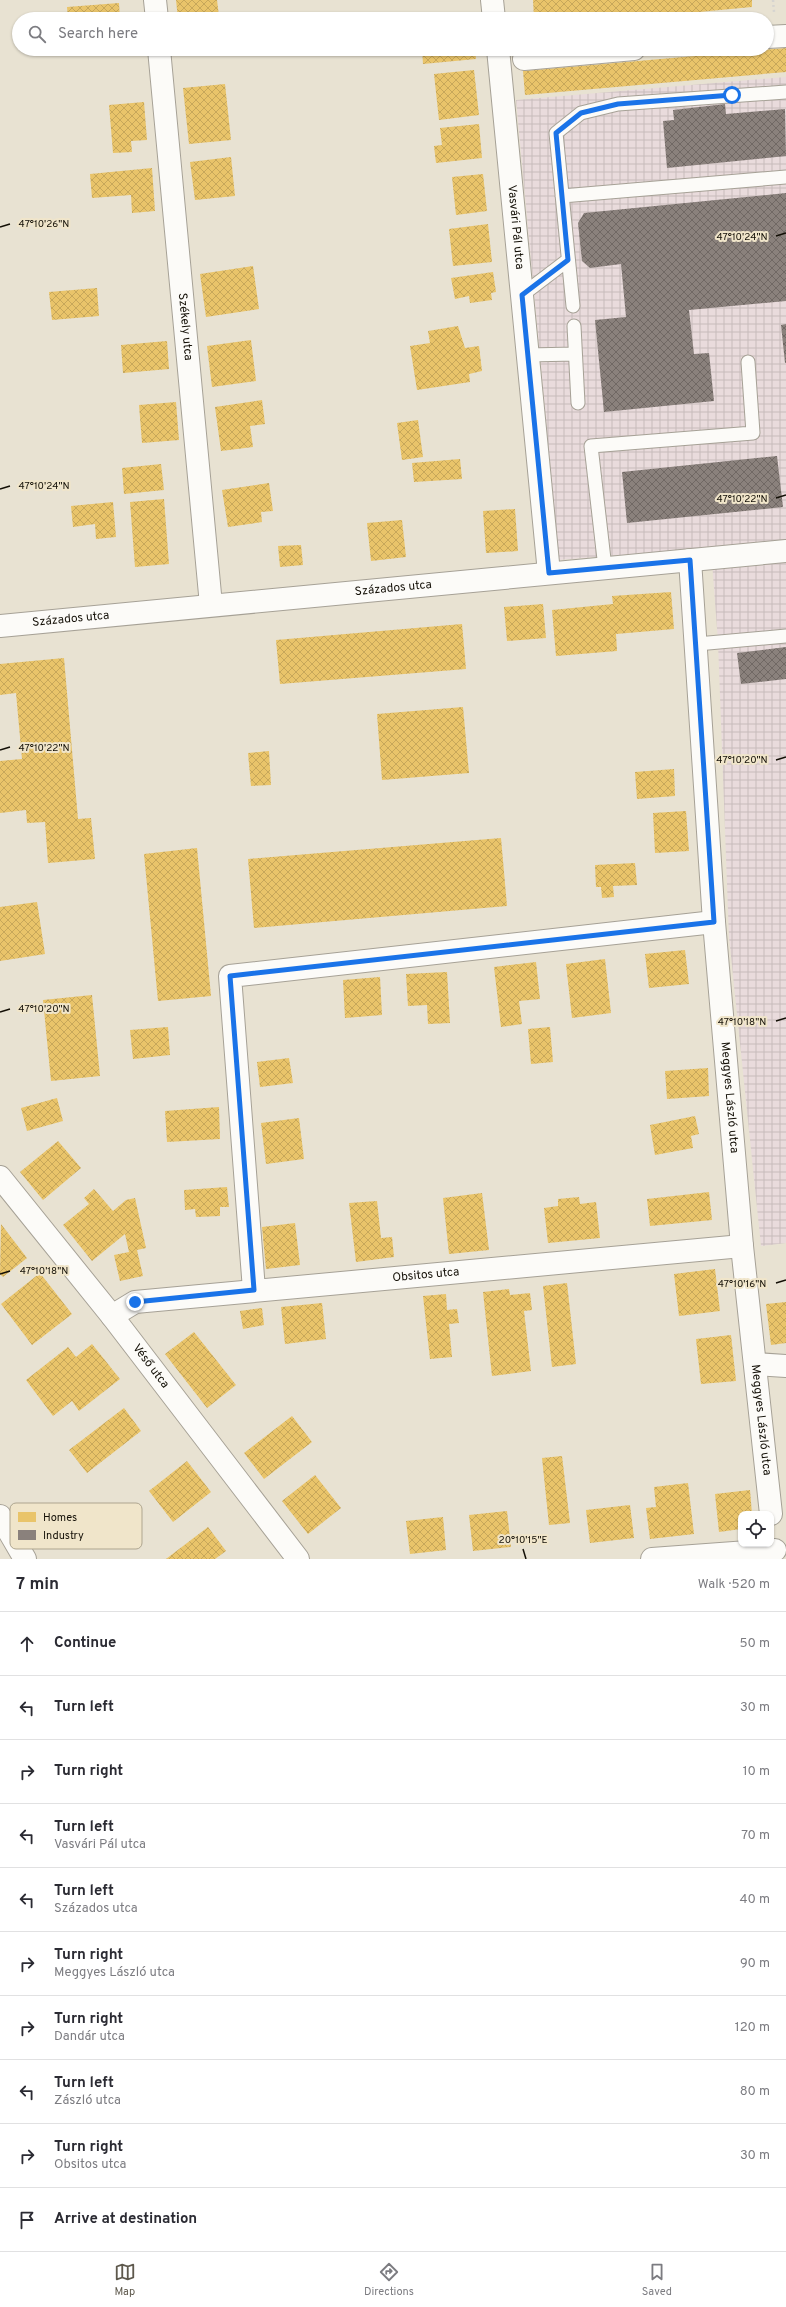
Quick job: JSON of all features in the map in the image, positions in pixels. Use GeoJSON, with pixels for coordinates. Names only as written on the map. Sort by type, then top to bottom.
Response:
{"type":"FeatureCollection","features":[{"type":"Feature","properties":{"kind":"street"},"geometry":{"type":"LineString","coordinates":[[155,0],[156,12]]}},
{"type":"Feature","properties":{"kind":"street"},"geometry":{"type":"LineString","coordinates":[[492,0],[493,12]]}},
{"type":"Feature","properties":{"kind":"street"},"geometry":{"type":"LineString","coordinates":[[774,37],[786,36]]}},
{"type":"Feature","properties":{"kind":"street","name":"Székely utca"},"geometry":{"type":"LineString","coordinates":[[160,56],[211,605]]}},
{"type":"Feature","properties":{"kind":"street","name":"Vasvári Pál utca"},"geometry":{"type":"LineString","coordinates":[[499,56],[549,573]]}},
{"type":"Feature","properties":{"kind":"street"},"geometry":{"type":"LineString","coordinates":[[524,58],[548,56]]}},
{"type":"Feature","properties":{"kind":"street","name":"Százados utca"},"geometry":{"type":"LineString","coordinates":[[0,626],[786,551]]}},
{"type":"Feature","properties":{"kind":"street","name":"Meggyes László utca"},"geometry":{"type":"LineString","coordinates":[[690,560],[697,644],[714,922],[742,1246],[756,1364],[771,1511]]}},
{"type":"Feature","properties":{"kind":"street"},"geometry":{"type":"LineString","coordinates":[[254,1290],[230,976],[714,922]]}},
{"type":"Feature","properties":{"kind":"street","name":"Véső utca"},"geometry":{"type":"LineString","coordinates":[[0,1177],[112,1316],[298,1559]]}},
{"type":"Feature","properties":{"kind":"street","name":"Obsitos utca"},"geometry":{"type":"LineString","coordinates":[[112,1316],[135,1302],[742,1246]]}},
{"type":"Feature","properties":{"kind":"street"},"geometry":{"type":"LineString","coordinates":[[756,1364],[786,1366]]}},
{"type":"Feature","properties":{"kind":"street"},"geometry":{"type":"LineString","coordinates":[[0,1516],[10,1533]]}},
{"type":"Feature","properties":{"kind":"street","name":"Meggyes László utca"},"geometry":{"type":"LineString","coordinates":[[774,1545],[775,1555]]}},
{"type":"Feature","properties":{"kind":"street"},"geometry":{"type":"LineString","coordinates":[[19,1549],[25,1559]]}},
{"type":"Feature","properties":{"kind":"street"},"geometry":{"type":"LineString","coordinates":[[652,1559],[775,1555]]}},
{"type":"Feature","properties":{"kind":"lane"},"geometry":{"type":"LineString","coordinates":[[572,306],[556,133],[581,113],[618,104],[786,92]]}},
{"type":"Feature","properties":{"kind":"lane"},"geometry":{"type":"LineString","coordinates":[[562,196],[786,177]]}},
{"type":"Feature","properties":{"kind":"lane"},"geometry":{"type":"LineString","coordinates":[[522,295],[568,260]]}},
{"type":"Feature","properties":{"kind":"lane"},"geometry":{"type":"LineString","coordinates":[[574,326],[578,403]]}},
{"type":"Feature","properties":{"kind":"lane"},"geometry":{"type":"LineString","coordinates":[[528,355],[575,354]]}},
{"type":"Feature","properties":{"kind":"lane"},"geometry":{"type":"LineString","coordinates":[[606,568],[591,446],[754,433],[748,362]]}},
{"type":"Feature","properties":{"kind":"lane"},"geometry":{"type":"LineString","coordinates":[[697,644],[786,636]]}},
{"type":"Feature","properties":{"kind":"shaded area"},"geometry":{"type":"Polygon","coordinates":[[[786,77],[786,1243],[761,1246],[729,937],[718,642],[711,548],[559,560],[516,100],[786,77]]]}},
{"type":"Feature","properties":{"kind":"building: Homes"},"geometry":{"type":"Polygon","coordinates":[[[176,0],[217,0],[218,12],[177,12],[176,0]]]}},
{"type":"Feature","properties":{"kind":"building: Homes"},"geometry":{"type":"Polygon","coordinates":[[[533,0],[752,0],[752,7],[699,12],[534,12],[533,0]]]}},
{"type":"Feature","properties":{"kind":"building: Homes"},"geometry":{"type":"Polygon","coordinates":[[[119,3],[120,12],[67,12],[67,7],[119,3]]]}},
{"type":"Feature","properties":{"kind":"building: Homes"},"geometry":{"type":"Polygon","coordinates":[[[786,48],[786,72],[525,95],[523,71],[695,56],[774,56],[774,49],[786,48]]]}},
{"type":"Feature","properties":{"kind":"building: Homes"},"geometry":{"type":"Polygon","coordinates":[[[422,56],[476,56],[476,59],[423,64],[422,56]]]}},
{"type":"Feature","properties":{"kind":"building: Homes"},"geometry":{"type":"Polygon","coordinates":[[[474,70],[479,115],[439,120],[434,74],[474,70]]]}},
{"type":"Feature","properties":{"kind":"building: Homes"},"geometry":{"type":"Polygon","coordinates":[[[225,84],[231,140],[189,144],[183,88],[225,84]]]}},
{"type":"Feature","properties":{"kind":"building: Homes"},"geometry":{"type":"Polygon","coordinates":[[[144,102],[147,140],[131,141],[132,152],[113,153],[109,105],[144,102]]]}},
{"type":"Feature","properties":{"kind":"building: Homes"},"geometry":{"type":"Polygon","coordinates":[[[479,124],[482,158],[436,163],[434,146],[442,145],[440,128],[479,124]]]}},
{"type":"Feature","properties":{"kind":"building: Homes"},"geometry":{"type":"Polygon","coordinates":[[[231,157],[235,196],[195,200],[190,162],[231,157]]]}},
{"type":"Feature","properties":{"kind":"building: Homes"},"geometry":{"type":"Polygon","coordinates":[[[152,168],[155,211],[132,213],[131,195],[92,198],[90,174],[152,168]]]}},
{"type":"Feature","properties":{"kind":"building: Homes"},"geometry":{"type":"Polygon","coordinates":[[[483,174],[487,211],[456,215],[452,177],[483,174]]]}},
{"type":"Feature","properties":{"kind":"building: Homes"},"geometry":{"type":"Polygon","coordinates":[[[488,224],[492,262],[453,266],[449,229],[488,224]]]}},
{"type":"Feature","properties":{"kind":"building: Homes"},"geometry":{"type":"Polygon","coordinates":[[[253,266],[259,309],[206,317],[200,274],[253,266]]]}},
{"type":"Feature","properties":{"kind":"building: Homes"},"geometry":{"type":"Polygon","coordinates":[[[493,272],[496,292],[491,293],[492,300],[470,303],[469,296],[455,299],[451,278],[493,272]]]}},
{"type":"Feature","properties":{"kind":"building: Homes"},"geometry":{"type":"Polygon","coordinates":[[[97,288],[99,316],[52,320],[49,292],[97,288]]]}},
{"type":"Feature","properties":{"kind":"building: Homes"},"geometry":{"type":"Polygon","coordinates":[[[458,326],[465,348],[479,346],[482,371],[469,374],[470,382],[417,390],[410,346],[430,343],[428,331],[458,326]]]}},
{"type":"Feature","properties":{"kind":"building: Homes"},"geometry":{"type":"Polygon","coordinates":[[[251,340],[256,381],[212,387],[207,346],[251,340]]]}},
{"type":"Feature","properties":{"kind":"building: Homes"},"geometry":{"type":"Polygon","coordinates":[[[167,341],[169,369],[123,373],[121,345],[167,341]]]}},
{"type":"Feature","properties":{"kind":"building: Homes"},"geometry":{"type":"Polygon","coordinates":[[[262,400],[265,424],[250,426],[253,447],[221,451],[215,407],[262,400]]]}},
{"type":"Feature","properties":{"kind":"building: Homes"},"geometry":{"type":"Polygon","coordinates":[[[176,402],[179,440],[142,443],[139,405],[176,402]]]}},
{"type":"Feature","properties":{"kind":"building: Homes"},"geometry":{"type":"Polygon","coordinates":[[[418,420],[423,457],[402,460],[397,423],[418,420]]]}},
{"type":"Feature","properties":{"kind":"building: Homes"},"geometry":{"type":"Polygon","coordinates":[[[460,459],[462,479],[414,482],[412,463],[460,459]]]}},
{"type":"Feature","properties":{"kind":"building: Homes"},"geometry":{"type":"Polygon","coordinates":[[[161,464],[164,490],[124,494],[122,468],[161,464]]]}},
{"type":"Feature","properties":{"kind":"building: Homes"},"geometry":{"type":"Polygon","coordinates":[[[269,483],[273,511],[261,512],[262,522],[228,527],[222,490],[269,483]]]}},
{"type":"Feature","properties":{"kind":"building: Homes"},"geometry":{"type":"Polygon","coordinates":[[[164,499],[169,564],[135,567],[130,502],[164,499]]]}},
{"type":"Feature","properties":{"kind":"building: Homes"},"geometry":{"type":"Polygon","coordinates":[[[113,502],[116,537],[96,539],[95,524],[73,527],[71,506],[113,502]]]}},
{"type":"Feature","properties":{"kind":"building: Homes"},"geometry":{"type":"Polygon","coordinates":[[[515,509],[518,551],[486,553],[483,511],[515,509]]]}},
{"type":"Feature","properties":{"kind":"building: Homes"},"geometry":{"type":"Polygon","coordinates":[[[402,520],[406,557],[371,561],[367,523],[402,520]]]}},
{"type":"Feature","properties":{"kind":"building: Homes"},"geometry":{"type":"Polygon","coordinates":[[[301,545],[303,565],[280,567],[278,546],[301,545]]]}},
{"type":"Feature","properties":{"kind":"building: Homes"},"geometry":{"type":"Polygon","coordinates":[[[671,592],[674,629],[616,634],[617,651],[556,656],[552,610],[613,604],[612,596],[671,592]]]}},
{"type":"Feature","properties":{"kind":"building: Homes"},"geometry":{"type":"Polygon","coordinates":[[[543,604],[546,638],[507,641],[504,607],[543,604]]]}},
{"type":"Feature","properties":{"kind":"building: Homes"},"geometry":{"type":"Polygon","coordinates":[[[462,624],[466,669],[280,684],[276,640],[462,624]]]}},
{"type":"Feature","properties":{"kind":"building: Homes"},"geometry":{"type":"Polygon","coordinates":[[[64,658],[78,819],[91,818],[95,859],[48,863],[45,822],[27,823],[26,810],[0,813],[0,761],[22,759],[16,693],[0,695],[0,664],[64,658]]]}},
{"type":"Feature","properties":{"kind":"building: Homes"},"geometry":{"type":"Polygon","coordinates":[[[463,707],[469,773],[382,780],[377,714],[463,707]]]}},
{"type":"Feature","properties":{"kind":"building: Homes"},"geometry":{"type":"Polygon","coordinates":[[[269,751],[271,785],[251,786],[248,753],[269,751]]]}},
{"type":"Feature","properties":{"kind":"building: Homes"},"geometry":{"type":"Polygon","coordinates":[[[674,769],[675,796],[637,799],[635,772],[674,769]]]}},
{"type":"Feature","properties":{"kind":"building: Homes"},"geometry":{"type":"Polygon","coordinates":[[[686,811],[689,851],[655,853],[653,813],[686,811]]]}},
{"type":"Feature","properties":{"kind":"building: Homes"},"geometry":{"type":"Polygon","coordinates":[[[501,838],[507,906],[254,928],[248,859],[501,838]]]}},
{"type":"Feature","properties":{"kind":"building: Homes"},"geometry":{"type":"Polygon","coordinates":[[[197,848],[211,996],[158,1001],[144,854],[197,848]]]}},
{"type":"Feature","properties":{"kind":"building: Homes"},"geometry":{"type":"Polygon","coordinates":[[[635,863],[637,885],[613,886],[614,897],[602,898],[601,887],[596,887],[595,865],[635,863]]]}},
{"type":"Feature","properties":{"kind":"building: Homes"},"geometry":{"type":"Polygon","coordinates":[[[37,902],[45,954],[0,961],[0,907],[37,902]]]}},
{"type":"Feature","properties":{"kind":"building: Homes"},"geometry":{"type":"Polygon","coordinates":[[[685,950],[689,984],[649,988],[645,954],[685,950]]]}},
{"type":"Feature","properties":{"kind":"building: Homes"},"geometry":{"type":"Polygon","coordinates":[[[605,959],[611,1013],[572,1018],[566,964],[605,959]]]}},
{"type":"Feature","properties":{"kind":"building: Homes"},"geometry":{"type":"Polygon","coordinates":[[[536,962],[540,999],[519,1001],[522,1024],[501,1027],[494,967],[536,962]]]}},
{"type":"Feature","properties":{"kind":"building: Homes"},"geometry":{"type":"Polygon","coordinates":[[[447,972],[450,1023],[428,1024],[427,1005],[408,1006],[406,974],[447,972]]]}},
{"type":"Feature","properties":{"kind":"building: Homes"},"geometry":{"type":"Polygon","coordinates":[[[380,977],[382,1015],[345,1018],[343,980],[380,977]]]}},
{"type":"Feature","properties":{"kind":"building: Homes"},"geometry":{"type":"Polygon","coordinates":[[[92,995],[100,1076],[51,1081],[43,1000],[92,995]]]}},
{"type":"Feature","properties":{"kind":"building: Homes"},"geometry":{"type":"Polygon","coordinates":[[[168,1027],[170,1055],[133,1059],[130,1030],[168,1027]]]}},
{"type":"Feature","properties":{"kind":"building: Homes"},"geometry":{"type":"Polygon","coordinates":[[[550,1027],[553,1062],[531,1064],[528,1029],[550,1027]]]}},
{"type":"Feature","properties":{"kind":"building: Homes"},"geometry":{"type":"Polygon","coordinates":[[[289,1058],[293,1083],[260,1087],[257,1062],[289,1058]]]}},
{"type":"Feature","properties":{"kind":"building: Homes"},"geometry":{"type":"Polygon","coordinates":[[[708,1068],[709,1096],[667,1099],[665,1071],[708,1068]]]}},
{"type":"Feature","properties":{"kind":"building: Homes"},"geometry":{"type":"Polygon","coordinates":[[[57,1098],[63,1121],[27,1131],[21,1108],[57,1098]]]}},
{"type":"Feature","properties":{"kind":"building: Homes"},"geometry":{"type":"Polygon","coordinates":[[[219,1107],[220,1139],[167,1142],[165,1111],[219,1107]]]}},
{"type":"Feature","properties":{"kind":"building: Homes"},"geometry":{"type":"Polygon","coordinates":[[[695,1116],[699,1134],[691,1136],[693,1148],[655,1155],[650,1125],[695,1116]]]}},
{"type":"Feature","properties":{"kind":"building: Homes"},"geometry":{"type":"Polygon","coordinates":[[[299,1118],[304,1159],[266,1164],[261,1123],[299,1118]]]}},
{"type":"Feature","properties":{"kind":"building: Homes"},"geometry":{"type":"Polygon","coordinates":[[[58,1141],[81,1168],[43,1200],[20,1172],[58,1141]]]}},
{"type":"Feature","properties":{"kind":"building: Homes"},"geometry":{"type":"Polygon","coordinates":[[[227,1187],[229,1207],[220,1207],[220,1216],[196,1217],[195,1209],[185,1210],[184,1190],[227,1187]]]}},
{"type":"Feature","properties":{"kind":"building: Homes"},"geometry":{"type":"Polygon","coordinates":[[[94,1189],[113,1211],[126,1200],[135,1198],[146,1248],[137,1250],[143,1276],[120,1281],[114,1255],[129,1252],[125,1234],[92,1261],[63,1225],[89,1204],[84,1198],[94,1189]]]}},
{"type":"Feature","properties":{"kind":"building: Homes"},"geometry":{"type":"Polygon","coordinates":[[[709,1192],[712,1220],[650,1226],[647,1199],[709,1192]]]}},
{"type":"Feature","properties":{"kind":"building: Homes"},"geometry":{"type":"Polygon","coordinates":[[[482,1193],[489,1250],[449,1254],[443,1198],[482,1193]]]}},
{"type":"Feature","properties":{"kind":"building: Homes"},"geometry":{"type":"Polygon","coordinates":[[[579,1197],[580,1204],[596,1202],[600,1238],[548,1243],[544,1208],[558,1206],[558,1199],[579,1197]]]}},
{"type":"Feature","properties":{"kind":"building: Homes"},"geometry":{"type":"Polygon","coordinates":[[[377,1201],[381,1238],[392,1237],[394,1257],[356,1262],[349,1203],[377,1201]]]}},
{"type":"Feature","properties":{"kind":"building: Homes"},"geometry":{"type":"Polygon","coordinates":[[[295,1223],[300,1265],[266,1269],[262,1227],[295,1223]]]}},
{"type":"Feature","properties":{"kind":"building: Homes"},"geometry":{"type":"Polygon","coordinates":[[[1,1224],[27,1258],[3,1277],[0,1274],[1,1224]]]}},
{"type":"Feature","properties":{"kind":"building: Homes"},"geometry":{"type":"Polygon","coordinates":[[[715,1269],[720,1311],[679,1316],[674,1274],[715,1269]]]}},
{"type":"Feature","properties":{"kind":"building: Homes"},"geometry":{"type":"Polygon","coordinates":[[[40,1273],[72,1314],[32,1345],[1,1304],[40,1273]]]}},
{"type":"Feature","properties":{"kind":"building: Homes"},"geometry":{"type":"Polygon","coordinates":[[[567,1283],[576,1364],[552,1367],[543,1286],[567,1283]]]}},
{"type":"Feature","properties":{"kind":"building: Homes"},"geometry":{"type":"Polygon","coordinates":[[[509,1289],[510,1295],[530,1293],[532,1310],[524,1311],[531,1371],[492,1376],[483,1292],[509,1289]]]}},
{"type":"Feature","properties":{"kind":"building: Homes"},"geometry":{"type":"Polygon","coordinates":[[[446,1294],[447,1310],[457,1309],[459,1323],[449,1324],[452,1357],[430,1359],[423,1296],[446,1294]]]}},
{"type":"Feature","properties":{"kind":"building: Homes"},"geometry":{"type":"Polygon","coordinates":[[[786,1302],[786,1343],[771,1345],[766,1304],[786,1302]]]}},
{"type":"Feature","properties":{"kind":"building: Homes"},"geometry":{"type":"Polygon","coordinates":[[[322,1303],[326,1339],[285,1344],[281,1307],[322,1303]]]}},
{"type":"Feature","properties":{"kind":"building: Homes"},"geometry":{"type":"Polygon","coordinates":[[[262,1308],[264,1325],[243,1329],[240,1311],[262,1308]]]}},
{"type":"Feature","properties":{"kind":"building: Homes"},"geometry":{"type":"Polygon","coordinates":[[[194,1332],[236,1385],[207,1408],[165,1354],[194,1332]]]}},
{"type":"Feature","properties":{"kind":"building: Homes"},"geometry":{"type":"Polygon","coordinates":[[[731,1335],[736,1381],[701,1384],[696,1339],[731,1335]]]}},
{"type":"Feature","properties":{"kind":"building: Homes"},"geometry":{"type":"Polygon","coordinates":[[[92,1344],[120,1379],[79,1411],[72,1401],[53,1416],[26,1380],[68,1347],[76,1357],[92,1344]]]}},
{"type":"Feature","properties":{"kind":"building: Homes"},"geometry":{"type":"Polygon","coordinates":[[[124,1408],[141,1431],[87,1473],[69,1450],[124,1408]]]}},
{"type":"Feature","properties":{"kind":"building: Homes"},"geometry":{"type":"Polygon","coordinates":[[[292,1416],[312,1442],[264,1479],[244,1453],[292,1416]]]}},
{"type":"Feature","properties":{"kind":"building: Homes"},"geometry":{"type":"Polygon","coordinates":[[[562,1456],[570,1523],[549,1525],[542,1458],[562,1456]]]}},
{"type":"Feature","properties":{"kind":"building: Homes"},"geometry":{"type":"Polygon","coordinates":[[[187,1461],[211,1492],[173,1522],[149,1491],[187,1461]]]}},
{"type":"Feature","properties":{"kind":"building: Homes"},"geometry":{"type":"Polygon","coordinates":[[[315,1475],[341,1508],[308,1534],[282,1501],[315,1475]]]}},
{"type":"Feature","properties":{"kind":"building: Homes"},"geometry":{"type":"Polygon","coordinates":[[[688,1483],[694,1534],[650,1539],[646,1508],[656,1507],[654,1487],[688,1483]]]}},
{"type":"Feature","properties":{"kind":"building: Homes"},"geometry":{"type":"Polygon","coordinates":[[[750,1490],[752,1511],[738,1511],[738,1529],[719,1532],[715,1494],[750,1490]]]}},
{"type":"Feature","properties":{"kind":"building: Homes"},"geometry":{"type":"Polygon","coordinates":[[[630,1505],[634,1538],[590,1543],[586,1510],[630,1505]]]}},
{"type":"Feature","properties":{"kind":"building: Homes"},"geometry":{"type":"Polygon","coordinates":[[[507,1511],[511,1547],[473,1551],[469,1515],[507,1511]]]}},
{"type":"Feature","properties":{"kind":"building: Homes"},"geometry":{"type":"Polygon","coordinates":[[[443,1517],[446,1550],[410,1554],[406,1521],[443,1517]]]}},
{"type":"Feature","properties":{"kind":"building: Homes"},"geometry":{"type":"Polygon","coordinates":[[[208,1527],[226,1551],[215,1559],[166,1559],[208,1527]]]}},
{"type":"Feature","properties":{"kind":"building: Industry"},"geometry":{"type":"Polygon","coordinates":[[[725,104],[726,114],[785,109],[786,156],[667,168],[663,121],[674,120],[673,110],[725,104]]]}},
{"type":"Feature","properties":{"kind":"building: Industry"},"geometry":{"type":"Polygon","coordinates":[[[786,193],[786,301],[689,310],[694,354],[709,353],[714,401],[604,412],[595,320],[626,317],[621,264],[590,268],[582,261],[578,223],[584,213],[786,193]]]}},
{"type":"Feature","properties":{"kind":"building: Industry"},"geometry":{"type":"Polygon","coordinates":[[[786,324],[786,363],[785,363],[781,325],[786,324]]]}},
{"type":"Feature","properties":{"kind":"building: Industry"},"geometry":{"type":"Polygon","coordinates":[[[777,456],[783,507],[627,523],[622,472],[777,456]]]}},
{"type":"Feature","properties":{"kind":"building: Industry"},"geometry":{"type":"Polygon","coordinates":[[[786,647],[786,679],[741,684],[737,653],[786,647]]]}},
{"type":"Feature","properties":{"kind":"route"},"geometry":{"type":"LineString","coordinates":[[135,1302],[254,1290],[230,976],[714,922],[697,644],[690,560],[549,573],[522,295],[568,260],[556,133],[581,113],[618,104],[732,95]]}}]}
